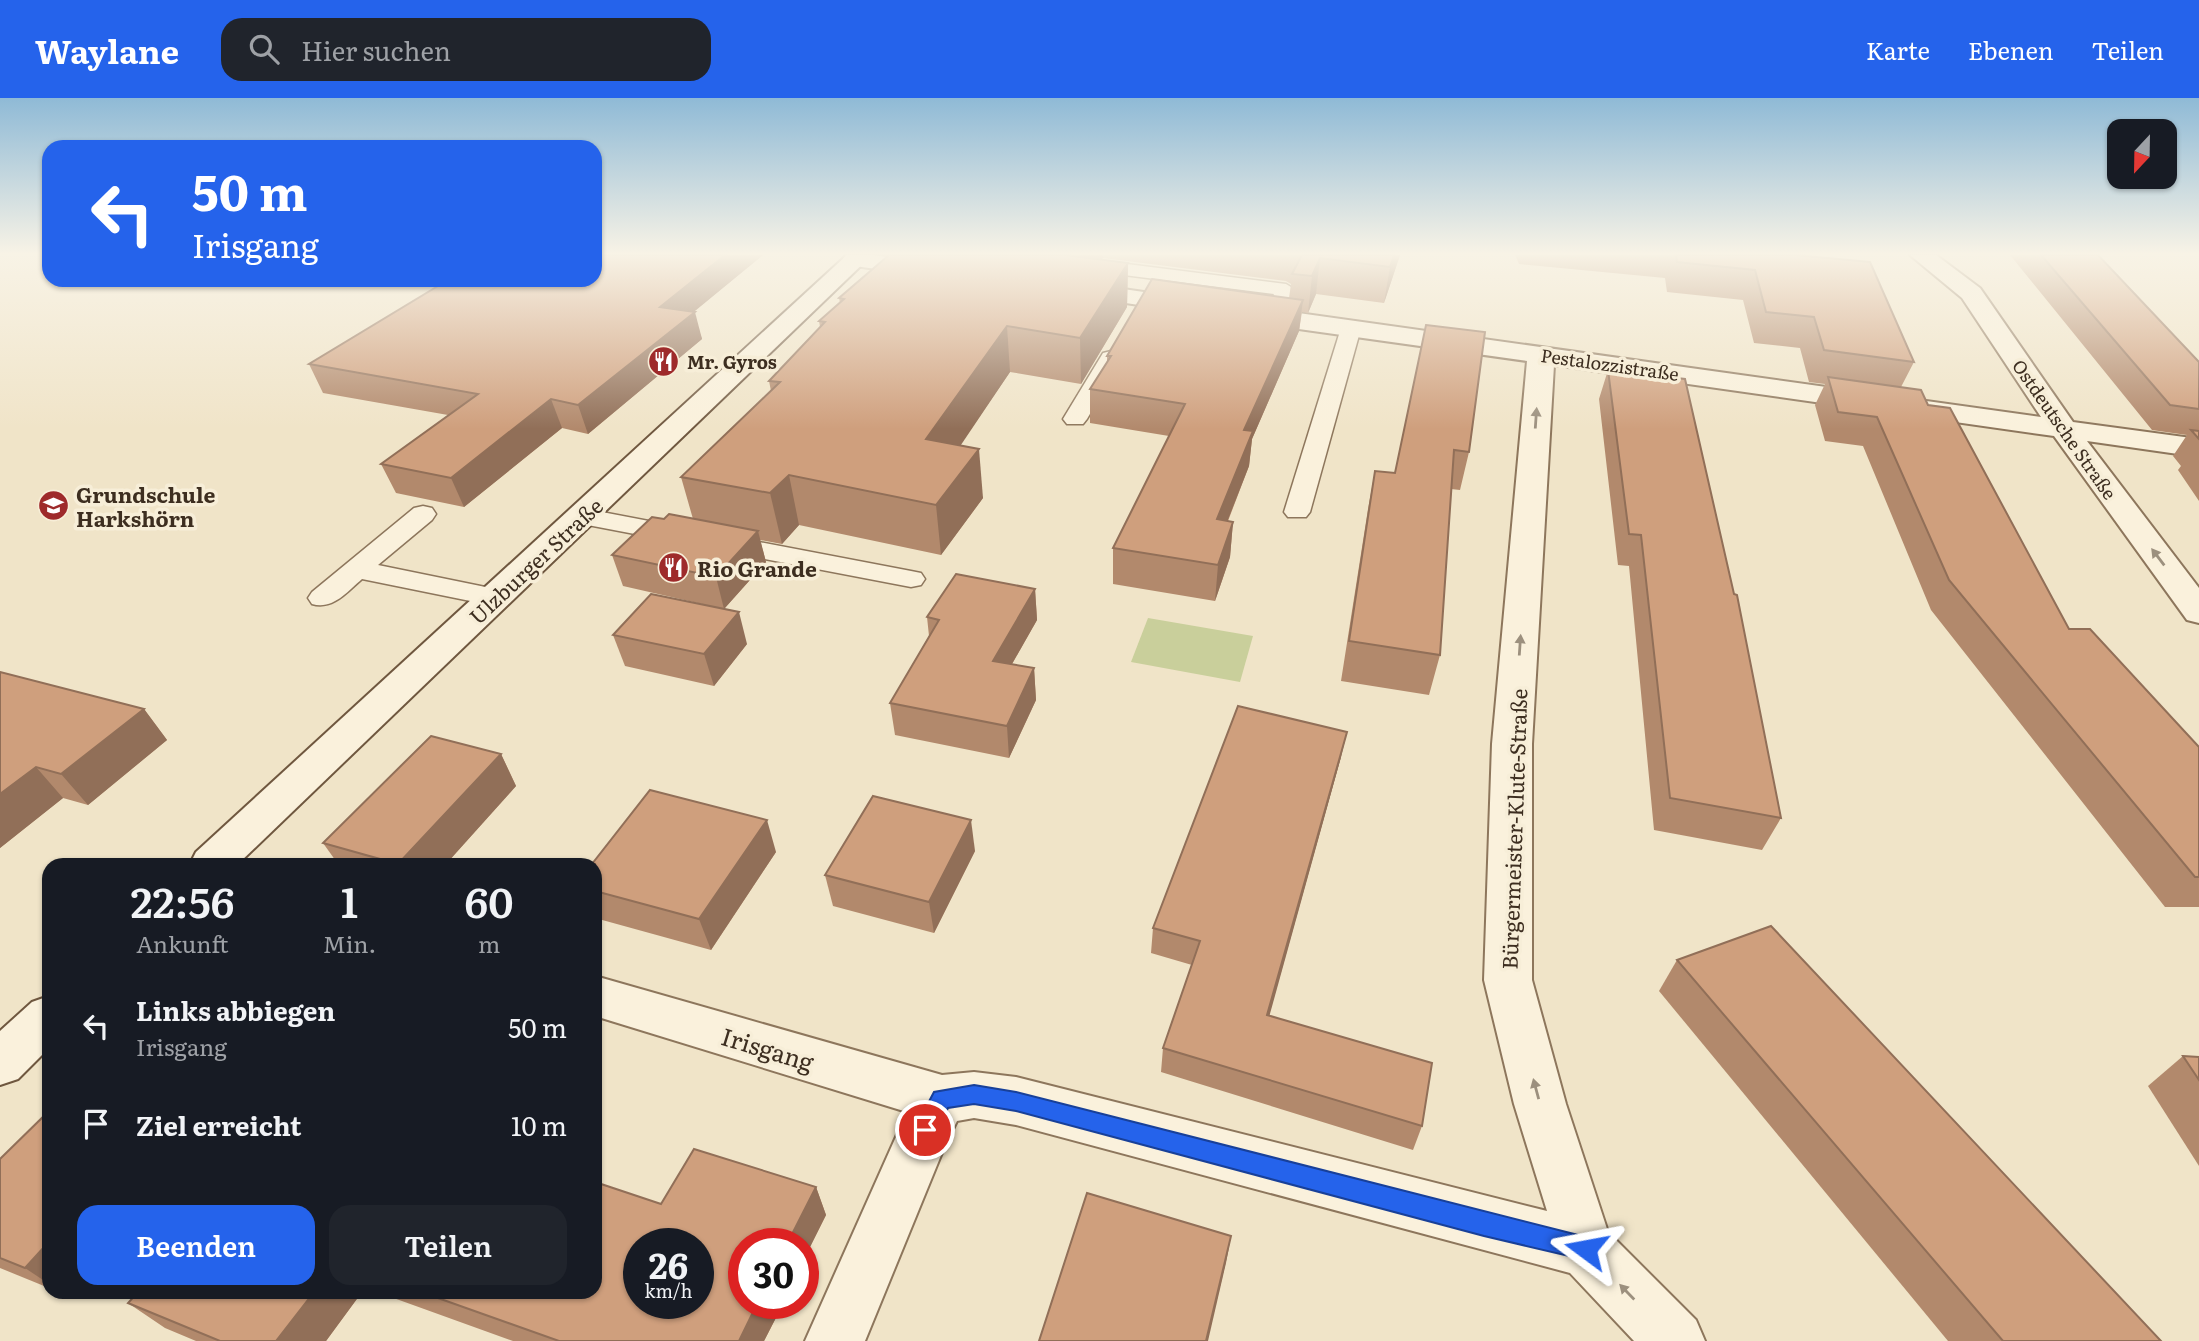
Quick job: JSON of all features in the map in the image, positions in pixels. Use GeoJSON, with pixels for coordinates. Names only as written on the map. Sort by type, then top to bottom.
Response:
{"type":"FeatureCollection","features":[{"type":"Feature","properties":{"kind":"street","name":"Ulzburger Straße"},"geometry":{"type":"LineString","coordinates":[[217,858],[797,313]]}},
{"type":"Feature","properties":{"kind":"street","name":"Pestalozzistraße"},"geometry":{"type":"LineString","coordinates":[[1244,313],[2199,447]]}},
{"type":"Feature","properties":{"kind":"street","name":"Ostdeutsche Straße"},"geometry":{"type":"LineString","coordinates":[[1985,313],[2064,430],[2199,612]]}},
{"type":"Feature","properties":{"kind":"street","name":"Bürgermeister-Klute-Straße"},"geometry":{"type":"LineString","coordinates":[[1541,354],[1512,744],[1508,980],[1540,1104],[1586,1249],[1675,1341]]}},
{"type":"Feature","properties":{"kind":"street","name":"Irisgang"},"geometry":{"type":"LineString","coordinates":[[602,998],[942,1099],[974,1095],[1016,1101],[1484,1225],[1586,1249]]}},
{"type":"Feature","properties":{"kind":"street"},"geometry":{"type":"LineString","coordinates":[[0,1063],[42,1024]]}},
{"type":"Feature","properties":{"kind":"street"},"geometry":{"type":"LineString","coordinates":[[835,1341],[925,1130],[942,1099]]}},
{"type":"Feature","properties":{"kind":"lane"},"geometry":{"type":"LineString","coordinates":[[1075,419],[1137,313]]}},
{"type":"Feature","properties":{"kind":"lane"},"geometry":{"type":"LineString","coordinates":[[1272,317],[1274,313]]}},
{"type":"Feature","properties":{"kind":"lane"},"geometry":{"type":"LineString","coordinates":[[1297,512],[1352,328]]}},
{"type":"Feature","properties":{"kind":"lane"},"geometry":{"type":"LineString","coordinates":[[322,597],[423,514]]}},
{"type":"Feature","properties":{"kind":"lane"},"geometry":{"type":"LineString","coordinates":[[581,516],[911,579]]}},
{"type":"Feature","properties":{"kind":"lane"},"geometry":{"type":"LineString","coordinates":[[356,569],[495,597]]}},
{"type":"Feature","properties":{"kind":"green space"},"geometry":{"type":"Polygon","coordinates":[[[1148,618],[1253,636],[1240,682],[1131,662],[1148,618]]]}},
{"type":"Feature","properties":{"kind":"building"},"geometry":{"type":"Polygon","coordinates":[[[393,313],[694,313],[578,405],[551,399],[451,478],[381,464],[478,394],[309,364],[393,313]]]}},
{"type":"Feature","properties":{"kind":"building"},"geometry":{"type":"Polygon","coordinates":[[[828,313],[1096,313],[1080,338],[1007,326],[926,439],[979,449],[936,505],[789,475],[770,493],[681,477],[780,382],[769,381],[825,322],[819,321],[828,313]]]}},
{"type":"Feature","properties":{"kind":"building"},"geometry":{"type":"Polygon","coordinates":[[[1132,313],[1297,313],[1244,430],[1253,431],[1217,519],[1233,522],[1218,565],[1113,548],[1185,404],[1090,389],[1111,356],[1107,356],[1132,313]]]}},
{"type":"Feature","properties":{"kind":"building"},"geometry":{"type":"Polygon","coordinates":[[[1776,313],[1892,313],[1914,362],[1824,350],[1814,317],[1776,313]]]}},
{"type":"Feature","properties":{"kind":"building"},"geometry":{"type":"Polygon","coordinates":[[[2091,313],[2153,313],[2199,362],[2199,409],[2170,405],[2091,313]]]}},
{"type":"Feature","properties":{"kind":"building"},"geometry":{"type":"Polygon","coordinates":[[[1426,325],[1485,332],[1469,452],[1454,450],[1440,655],[1349,641],[1375,471],[1395,473],[1426,325]]]}},
{"type":"Feature","properties":{"kind":"building"},"geometry":{"type":"Polygon","coordinates":[[[1608,370],[1685,379],[1734,594],[1737,595],[1781,818],[1670,798],[1641,535],[1629,534],[1608,370]]]}},
{"type":"Feature","properties":{"kind":"building"},"geometry":{"type":"Polygon","coordinates":[[[1828,377],[1921,390],[1928,405],[1950,408],[2069,629],[2090,629],[2199,747],[2199,877],[2195,877],[1949,580],[1877,417],[1838,412],[1828,377]]]}},
{"type":"Feature","properties":{"kind":"building"},"geometry":{"type":"Polygon","coordinates":[[[2191,430],[2199,431],[2199,439],[2191,430]]]}},
{"type":"Feature","properties":{"kind":"building"},"geometry":{"type":"Polygon","coordinates":[[[669,514],[758,531],[716,577],[612,555],[652,517],[664,519],[669,514]]]}},
{"type":"Feature","properties":{"kind":"building"},"geometry":{"type":"Polygon","coordinates":[[[956,574],[1035,589],[993,661],[1034,668],[1007,726],[890,703],[939,620],[927,617],[956,574]]]}},
{"type":"Feature","properties":{"kind":"building"},"geometry":{"type":"Polygon","coordinates":[[[651,594],[739,612],[704,654],[613,635],[651,594]]]}},
{"type":"Feature","properties":{"kind":"building"},"geometry":{"type":"Polygon","coordinates":[[[0,672],[144,709],[61,774],[36,767],[0,794],[0,672]]]}},
{"type":"Feature","properties":{"kind":"building"},"geometry":{"type":"Polygon","coordinates":[[[1238,706],[1347,732],[1267,1015],[1432,1063],[1422,1126],[1163,1048],[1200,941],[1153,928],[1238,706]]]}},
{"type":"Feature","properties":{"kind":"building"},"geometry":{"type":"Polygon","coordinates":[[[431,736],[501,754],[404,858],[377,858],[323,843],[431,736]]]}},
{"type":"Feature","properties":{"kind":"building"},"geometry":{"type":"Polygon","coordinates":[[[650,790],[767,820],[699,919],[602,893],[602,858],[597,858],[650,790]]]}},
{"type":"Feature","properties":{"kind":"building"},"geometry":{"type":"Polygon","coordinates":[[[873,796],[971,820],[929,902],[825,875],[873,796]]]}},
{"type":"Feature","properties":{"kind":"building"},"geometry":{"type":"Polygon","coordinates":[[[1771,926],[2161,1341],[2003,1341],[1677,960],[1771,926]]]}},
{"type":"Feature","properties":{"kind":"building"},"geometry":{"type":"Polygon","coordinates":[[[2183,1056],[2199,1057],[2199,1080],[2183,1056]]]}},
{"type":"Feature","properties":{"kind":"building"},"geometry":{"type":"Polygon","coordinates":[[[42,1118],[42,1249],[25,1268],[0,1258],[0,1159],[42,1118]]]}},
{"type":"Feature","properties":{"kind":"building"},"geometry":{"type":"Polygon","coordinates":[[[694,1149],[816,1187],[795,1228],[728,1228],[728,1319],[750,1319],[739,1341],[559,1341],[441,1299],[602,1299],[602,1184],[661,1204],[694,1149]]]}},
{"type":"Feature","properties":{"kind":"building"},"geometry":{"type":"Polygon","coordinates":[[[1087,1193],[1231,1236],[1206,1341],[1039,1341],[1087,1193]]]}},
{"type":"Feature","properties":{"kind":"building"},"geometry":{"type":"Polygon","coordinates":[[[132,1299],[309,1299],[276,1341],[220,1341],[128,1303],[132,1299]]]}},
{"type":"Feature","properties":{"kind":"place","name":"Mr. Gyros"},"geometry":{"type":"Point","coordinates":[664,361]}},
{"type":"Feature","properties":{"kind":"place","name":"Grundschule Harkshörn"},"geometry":{"type":"Point","coordinates":[53,505]}},
{"type":"Feature","properties":{"kind":"place","name":"Rio Grande"},"geometry":{"type":"Point","coordinates":[674,567]}},
{"type":"Feature","properties":{"kind":"route"},"geometry":{"type":"LineString","coordinates":[[925,1130],[942,1099],[974,1095],[1016,1101],[1484,1225],[1586,1249]]}}]}
